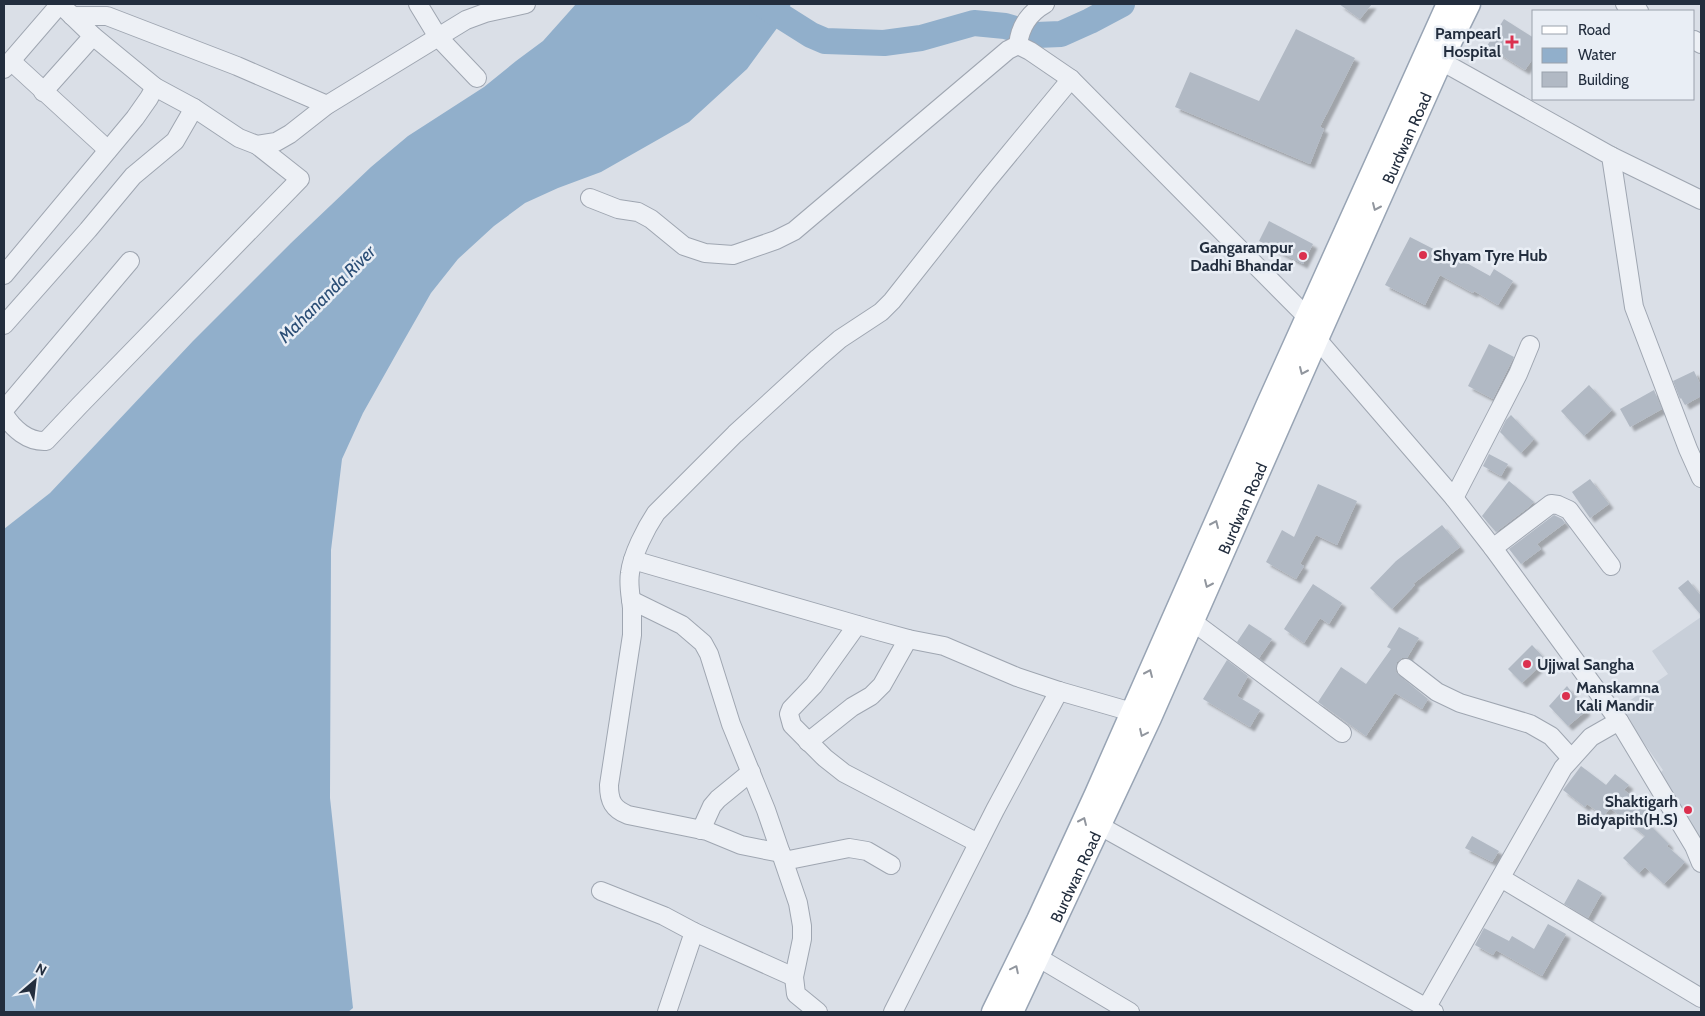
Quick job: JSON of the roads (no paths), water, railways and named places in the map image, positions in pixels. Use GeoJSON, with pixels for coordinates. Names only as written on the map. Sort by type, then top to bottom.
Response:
{"type":"FeatureCollection","features":[{"type":"Feature","properties":{"kind":"main road","name":"Burdwan Road"},"geometry":{"type":"LineString","coordinates":[[1005,1007],[1039,958],[1150,718],[1317,339],[1357,228],[1448,4]]}},
{"type":"Feature","properties":{"kind":"main road","name":"Burdwan Road"},"geometry":{"type":"LineString","coordinates":[[1005,1007],[1038,920],[1307,317],[1357,228],[1469,4]]}},
{"type":"Feature","properties":{"kind":"street"},"geometry":{"type":"LineString","coordinates":[[418,4],[438,37],[477,78]]}},
{"type":"Feature","properties":{"kind":"street"},"geometry":{"type":"LineString","coordinates":[[257,145],[276,142],[290,134],[327,105],[466,20],[526,4]]}},
{"type":"Feature","properties":{"kind":"street"},"geometry":{"type":"LineString","coordinates":[[1625,4],[1637,10]]}},
{"type":"Feature","properties":{"kind":"street"},"geometry":{"type":"LineString","coordinates":[[64,8],[107,16],[237,66],[327,105]]}},
{"type":"Feature","properties":{"kind":"street"},"geometry":{"type":"LineString","coordinates":[[4,414],[22,435],[36,442],[46,441],[300,179],[257,145],[240,138],[194,108],[155,87],[93,36],[64,8]]}},
{"type":"Feature","properties":{"kind":"street"},"geometry":{"type":"LineString","coordinates":[[64,8],[7,65],[43,92],[108,150]]}},
{"type":"Feature","properties":{"kind":"street"},"geometry":{"type":"LineString","coordinates":[[1028,21],[1030,51],[1072,79],[1307,317]]}},
{"type":"Feature","properties":{"kind":"street"},"geometry":{"type":"LineString","coordinates":[[590,198],[618,209],[638,212],[651,219],[684,246],[705,253],[733,254],[776,240],[794,231],[1008,50],[1028,21]]}},
{"type":"Feature","properties":{"kind":"street"},"geometry":{"type":"LineString","coordinates":[[43,92],[93,36]]}},
{"type":"Feature","properties":{"kind":"street"},"geometry":{"type":"LineString","coordinates":[[1442,61],[1611,156],[1701,200]]}},
{"type":"Feature","properties":{"kind":"street"},"geometry":{"type":"LineString","coordinates":[[891,865],[866,851],[850,848],[782,857],[742,845],[715,833],[628,815],[618,811],[612,805],[609,797],[609,785],[632,635],[630,573],[633,560],[656,513],[735,434],[818,358],[840,340],[881,312],[892,301],[986,182],[1072,79]]}},
{"type":"Feature","properties":{"kind":"street"},"geometry":{"type":"LineString","coordinates":[[4,275],[108,150],[149,98],[155,87]]}},
{"type":"Feature","properties":{"kind":"street"},"geometry":{"type":"LineString","coordinates":[[4,325],[133,176],[174,142],[194,108]]}},
{"type":"Feature","properties":{"kind":"street"},"geometry":{"type":"LineString","coordinates":[[1611,156],[1634,307],[1684,440],[1701,478]]}},
{"type":"Feature","properties":{"kind":"street"},"geometry":{"type":"LineString","coordinates":[[4,410],[130,261]]}},
{"type":"Feature","properties":{"kind":"street"},"geometry":{"type":"LineString","coordinates":[[1317,339],[1454,498],[1493,548],[1619,721],[1694,846],[1701,863]]}},
{"type":"Feature","properties":{"kind":"street"},"geometry":{"type":"LineString","coordinates":[[1454,498],[1518,374],[1530,345]]}},
{"type":"Feature","properties":{"kind":"street"},"geometry":{"type":"LineString","coordinates":[[1493,548],[1551,504],[1558,505],[1569,510],[1611,566]]}},
{"type":"Feature","properties":{"kind":"street"},"geometry":{"type":"LineString","coordinates":[[633,560],[857,625],[953,649],[1016,677],[1132,712]]}},
{"type":"Feature","properties":{"kind":"street"},"geometry":{"type":"LineString","coordinates":[[631,600],[682,624],[703,643],[709,654],[731,724],[751,772],[798,903],[802,926],[802,944],[794,977],[796,994],[818,1012]]}},
{"type":"Feature","properties":{"kind":"street"},"geometry":{"type":"LineString","coordinates":[[1192,621],[1342,734]]}},
{"type":"Feature","properties":{"kind":"street"},"geometry":{"type":"LineString","coordinates":[[857,625],[819,678],[789,714],[792,725],[825,758],[844,773],[978,843]]}},
{"type":"Feature","properties":{"kind":"street"},"geometry":{"type":"LineString","coordinates":[[808,742],[852,707],[871,696],[882,685],[908,639]]}},
{"type":"Feature","properties":{"kind":"street"},"geometry":{"type":"LineString","coordinates":[[1406,668],[1437,692],[1460,703],[1530,724],[1551,736],[1571,758]]}},
{"type":"Feature","properties":{"kind":"street"},"geometry":{"type":"LineString","coordinates":[[893,1012],[978,843],[1059,691]]}},
{"type":"Feature","properties":{"kind":"street"},"geometry":{"type":"LineString","coordinates":[[1100,826],[1428,1011],[1563,768],[1591,738],[1619,721]]}},
{"type":"Feature","properties":{"kind":"street"},"geometry":{"type":"LineString","coordinates":[[701,830],[712,806],[718,799],[751,772]]}},
{"type":"Feature","properties":{"kind":"street"},"geometry":{"type":"LineString","coordinates":[[1501,878],[1701,998]]}},
{"type":"Feature","properties":{"kind":"street"},"geometry":{"type":"LineString","coordinates":[[600,892],[664,916],[694,932],[794,977]]}},
{"type":"Feature","properties":{"kind":"street"},"geometry":{"type":"LineString","coordinates":[[667,1012],[694,932]]}},
{"type":"Feature","properties":{"kind":"street"},"geometry":{"type":"LineString","coordinates":[[1039,958],[1130,1012]]}},
{"type":"Feature","properties":{"kind":"water","name":"Mahananda River"},"geometry":{"type":"Polygon","coordinates":[[[576,4],[791,4],[783,20],[747,69],[689,122],[601,172],[525,203],[494,226],[458,259],[431,293],[363,413],[342,459],[331,550],[330,798],[353,1008],[348,1012],[4,1012],[4,529],[50,493],[193,341],[291,243],[371,167],[408,136],[484,87],[543,41],[576,4]]]}},
{"type":"Feature","properties":{"kind":"waterway"},"geometry":{"type":"LineString","coordinates":[[762,4],[811,35],[825,41],[884,43],[921,38],[974,23],[1005,26],[1036,35],[1061,34],[1122,4]]}},
{"type":"Feature","properties":{"kind":"place","name":"Pampearl Hospital"},"geometry":{"type":"Point","coordinates":[1512,42]}},
{"type":"Feature","properties":{"kind":"place","name":"Shyam Tyre Hub"},"geometry":{"type":"Point","coordinates":[1423,255]}},
{"type":"Feature","properties":{"kind":"place","name":"Gangarampur Dadhi Bhandar"},"geometry":{"type":"Point","coordinates":[1303,256]}},
{"type":"Feature","properties":{"kind":"place","name":"Ujjwal Sangha"},"geometry":{"type":"Point","coordinates":[1527,664]}},
{"type":"Feature","properties":{"kind":"place","name":"Manskamna Kali Mandir"},"geometry":{"type":"Point","coordinates":[1566,696]}},
{"type":"Feature","properties":{"kind":"place","name":"Shaktigarh Bidyapith(H.S)"},"geometry":{"type":"Point","coordinates":[1688,810]}}]}
